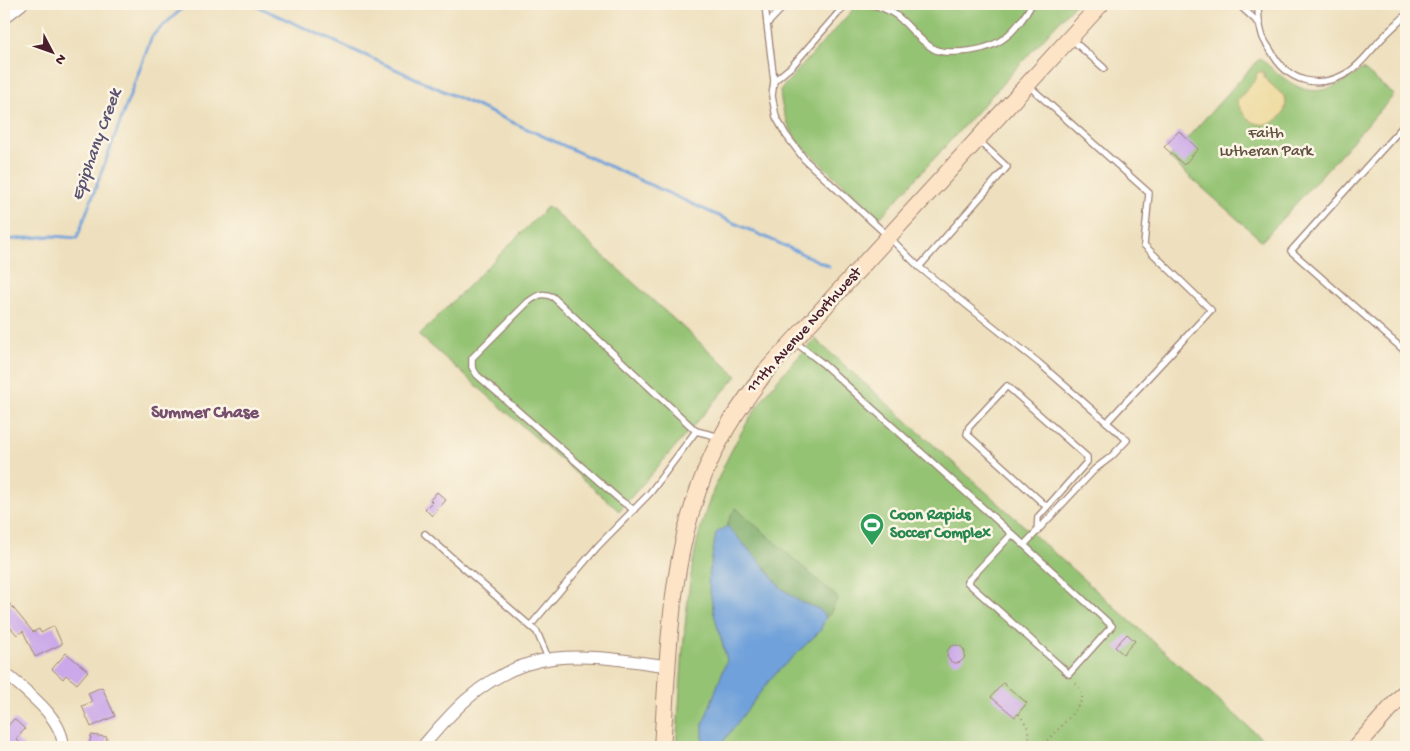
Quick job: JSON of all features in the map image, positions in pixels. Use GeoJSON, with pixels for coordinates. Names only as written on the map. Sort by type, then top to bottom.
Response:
{"type":"FeatureCollection","features":[{"type":"Feature","properties":{"kind":"street"},"geometry":{"type":"LineString","coordinates":[[4,18],[22,4]]}},
{"type":"Feature","properties":{"kind":"street","name":"111th Avenue Northwest"},"geometry":{"type":"LineString","coordinates":[[662,747],[673,596],[679,558],[686,526],[698,490],[722,437],[744,402],[793,340],[1101,4]]}},
{"type":"Feature","properties":{"kind":"street"},"geometry":{"type":"LineString","coordinates":[[422,747],[466,700],[489,682],[510,670],[536,661],[567,656],[596,657],[668,666]]}},
{"type":"Feature","properties":{"kind":"street"},"geometry":{"type":"LineString","coordinates":[[4,672],[52,716],[63,741],[63,747]]}},
{"type":"Feature","properties":{"kind":"street"},"geometry":{"type":"LineString","coordinates":[[1356,747],[1406,691]]}},
{"type":"Feature","properties":{"kind":"lane"},"geometry":{"type":"LineString","coordinates":[[765,4],[774,81],[772,96],[776,117],[786,135],[806,160],[919,267],[1039,362],[1127,440],[1096,469],[1024,545]]}},
{"type":"Feature","properties":{"kind":"lane"},"geometry":{"type":"LineString","coordinates":[[767,24],[786,4]]}},
{"type":"Feature","properties":{"kind":"lane"},"geometry":{"type":"LineString","coordinates":[[774,81],[792,66],[846,4]]}},
{"type":"Feature","properties":{"kind":"lane"},"geometry":{"type":"LineString","coordinates":[[870,4],[879,6],[897,15],[931,48],[944,52],[982,50],[992,47],[1003,40],[1020,22],[1032,4]]}},
{"type":"Feature","properties":{"kind":"lane"},"geometry":{"type":"LineString","coordinates":[[1238,4],[1260,24]]}},
{"type":"Feature","properties":{"kind":"lane"},"geometry":{"type":"LineString","coordinates":[[1258,4],[1262,35],[1273,56],[1283,68],[1297,78],[1318,83],[1335,80],[1351,71],[1367,58],[1376,44],[1406,15]]}},
{"type":"Feature","properties":{"kind":"lane"},"geometry":{"type":"LineString","coordinates":[[1070,38],[1104,68]]}},
{"type":"Feature","properties":{"kind":"lane"},"geometry":{"type":"LineString","coordinates":[[1027,84],[1149,193],[1144,245],[1211,310],[1107,422]]}},
{"type":"Feature","properties":{"kind":"lane"},"geometry":{"type":"LineString","coordinates":[[1406,123],[1291,251],[1406,352]]}},
{"type":"Feature","properties":{"kind":"lane"},"geometry":{"type":"LineString","coordinates":[[919,267],[1007,167],[978,140]]}},
{"type":"Feature","properties":{"kind":"lane"},"geometry":{"type":"LineString","coordinates":[[634,510],[476,375],[472,367],[472,358],[528,302],[538,294],[546,293],[553,297],[696,431],[722,437]]}},
{"type":"Feature","properties":{"kind":"lane"},"geometry":{"type":"LineString","coordinates":[[793,340],[1012,534],[1112,626],[1069,674],[967,582],[1012,534]]}},
{"type":"Feature","properties":{"kind":"lane"},"geometry":{"type":"LineString","coordinates":[[1037,532],[1038,517],[1047,507],[1087,462],[1087,456],[1006,386],[969,427],[967,434],[1047,507]]}},
{"type":"Feature","properties":{"kind":"lane"},"geometry":{"type":"LineString","coordinates":[[530,626],[598,546],[650,493],[696,431]]}},
{"type":"Feature","properties":{"kind":"lane"},"geometry":{"type":"LineString","coordinates":[[425,534],[537,632],[548,658]]}},
{"type":"Feature","properties":{"kind":"lane"},"geometry":{"type":"LineString","coordinates":[[1403,747],[1406,744]]}},
{"type":"Feature","properties":{"kind":"path"},"geometry":{"type":"LineString","coordinates":[[1040,747],[1078,708],[1082,699],[1082,693],[1069,674]]}},
{"type":"Feature","properties":{"kind":"path"},"geometry":{"type":"LineString","coordinates":[[1019,714],[1027,726],[1033,747]]}},
{"type":"Feature","properties":{"kind":"green space"},"geometry":{"type":"Polygon","coordinates":[[[858,4],[1075,4],[879,219],[797,141],[785,117],[780,90],[858,4]]]}},
{"type":"Feature","properties":{"kind":"green space","name":"Faith Lutheran Park"},"geometry":{"type":"Polygon","coordinates":[[[1260,58],[1298,87],[1309,90],[1321,90],[1333,87],[1363,69],[1394,95],[1262,241],[1169,158],[1260,58]]]}},
{"type":"Feature","properties":{"kind":"green space"},"geometry":{"type":"Polygon","coordinates":[[[548,206],[737,376],[619,511],[419,335],[548,206]]]}},
{"type":"Feature","properties":{"kind":"green space","name":"Coon Rapids Soccer Complex"},"geometry":{"type":"Polygon","coordinates":[[[815,339],[1271,747],[676,747],[685,631],[693,562],[711,497],[729,454],[752,415],[776,381],[815,339]]]}},
{"type":"Feature","properties":{"kind":"green space"},"geometry":{"type":"Polygon","coordinates":[[[736,508],[838,598],[829,615],[826,617],[819,609],[800,602],[780,587],[763,565],[727,526],[736,508]]]}},
{"type":"Feature","properties":{"kind":"sand"},"geometry":{"type":"Polygon","coordinates":[[[1257,72],[1264,72],[1264,78],[1285,97],[1286,106],[1282,114],[1277,120],[1269,124],[1251,121],[1243,113],[1237,101],[1256,79],[1257,72]]]}},
{"type":"Feature","properties":{"kind":"water"},"geometry":{"type":"Polygon","coordinates":[[[727,526],[763,565],[780,587],[800,602],[819,609],[826,617],[820,631],[772,677],[719,747],[703,747],[703,724],[727,660],[714,614],[708,581],[716,533],[727,526]]]}},
{"type":"Feature","properties":{"kind":"building"},"geometry":{"type":"Polygon","coordinates":[[[1179,131],[1198,149],[1184,165],[1164,147],[1179,131]]]}},
{"type":"Feature","properties":{"kind":"building"},"geometry":{"type":"Polygon","coordinates":[[[437,492],[446,500],[432,516],[425,509],[432,502],[430,500],[437,492]]]}},
{"type":"Feature","properties":{"kind":"building"},"geometry":{"type":"Polygon","coordinates":[[[9,603],[33,632],[39,629],[41,633],[54,626],[62,644],[35,657],[23,631],[17,635],[4,620],[4,608],[9,603]]]}},
{"type":"Feature","properties":{"kind":"building"},"geometry":{"type":"Polygon","coordinates":[[[1127,634],[1135,641],[1123,654],[1115,647],[1127,634]]]}},
{"type":"Feature","properties":{"kind":"building"},"geometry":{"type":"Polygon","coordinates":[[[956,645],[962,648],[965,654],[962,660],[956,663],[950,660],[947,654],[950,648],[956,645]]]}},
{"type":"Feature","properties":{"kind":"building"},"geometry":{"type":"Polygon","coordinates":[[[66,653],[88,671],[77,684],[66,675],[63,679],[52,669],[66,653]]]}},
{"type":"Feature","properties":{"kind":"building"},"geometry":{"type":"Polygon","coordinates":[[[1003,683],[1027,703],[1015,717],[991,697],[1003,683]]]}},
{"type":"Feature","properties":{"kind":"building"},"geometry":{"type":"Polygon","coordinates":[[[102,687],[115,716],[91,727],[82,706],[92,702],[88,693],[102,687]]]}},
{"type":"Feature","properties":{"kind":"building"},"geometry":{"type":"Polygon","coordinates":[[[14,719],[25,729],[16,739],[25,747],[4,747],[4,730],[14,719]]]}},
{"type":"Feature","properties":{"kind":"building"},"geometry":{"type":"Polygon","coordinates":[[[91,735],[107,737],[106,747],[89,747],[91,735]]]}},
{"type":"Feature","properties":{"kind":"waterway","name":"Epiphany Creek"},"geometry":{"type":"LineString","coordinates":[[4,240],[53,236],[77,238],[152,36],[187,4]]}},
{"type":"Feature","properties":{"kind":"waterway"},"geometry":{"type":"LineString","coordinates":[[252,4],[829,266]]}},
{"type":"Feature","properties":{"kind":"place","name":"Coon Rapids Soccer Complex"},"geometry":{"type":"Point","coordinates":[872,546]}},
{"type":"Feature","properties":{"kind":"district","name":"Summer Chase"},"geometry":{"type":"Point","coordinates":[205,413]}}]}
